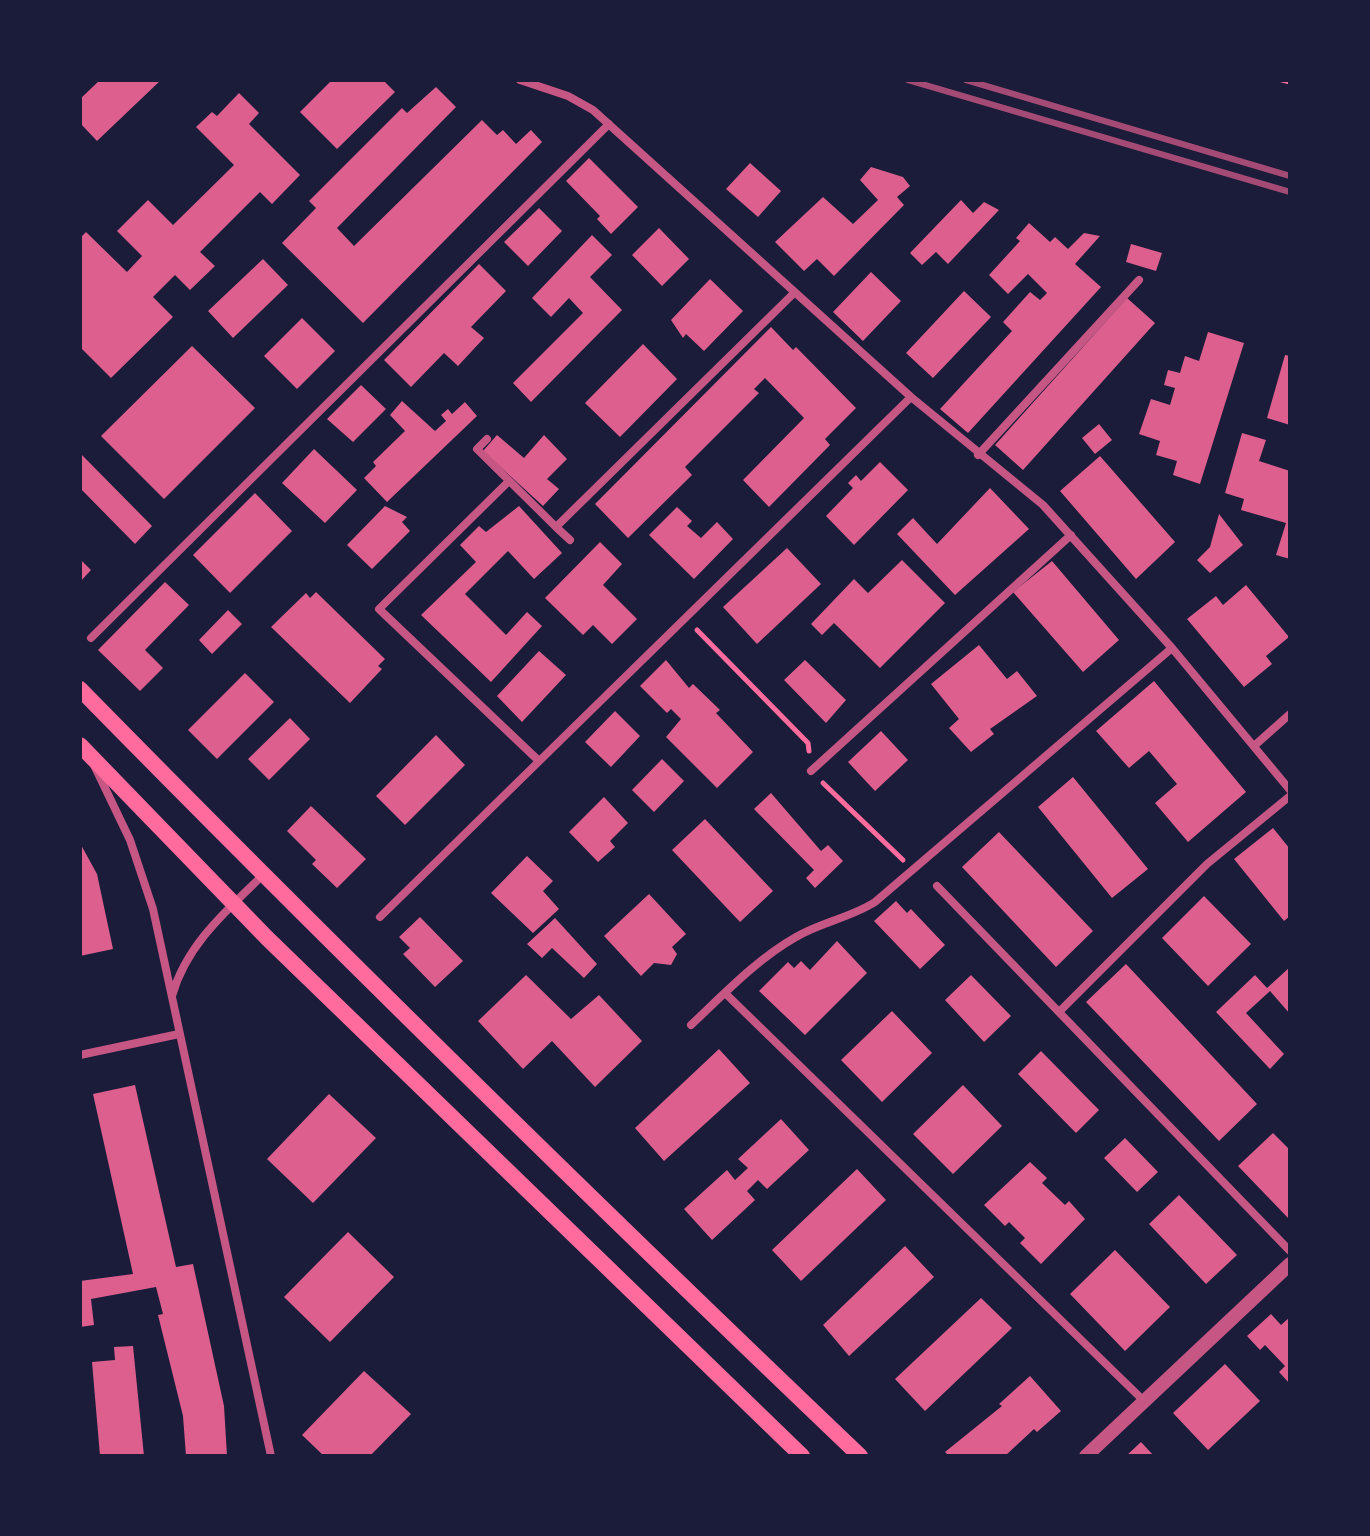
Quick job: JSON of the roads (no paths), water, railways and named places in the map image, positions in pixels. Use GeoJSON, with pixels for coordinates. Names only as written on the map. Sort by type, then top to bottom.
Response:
{"type":"FeatureCollection","features":[{"type":"Feature","properties":{"kind":"main road"},"geometry":{"type":"LineString","coordinates":[[80,689],[628,1236],[860,1456]]}},
{"type":"Feature","properties":{"kind":"main road"},"geometry":{"type":"LineString","coordinates":[[84,749],[233,904],[802,1456]]}},
{"type":"Feature","properties":{"kind":"street"},"geometry":{"type":"LineString","coordinates":[[520,80],[568,96],[609,124],[911,397],[978,455],[1043,505],[1172,648],[1290,790]]}},
{"type":"Feature","properties":{"kind":"street"},"geometry":{"type":"LineString","coordinates":[[91,638],[609,124]]}},
{"type":"Feature","properties":{"kind":"street"},"geometry":{"type":"LineString","coordinates":[[978,455],[1139,280]]}},
{"type":"Feature","properties":{"kind":"street"},"geometry":{"type":"LineString","coordinates":[[556,527],[794,293]]}},
{"type":"Feature","properties":{"kind":"street"},"geometry":{"type":"LineString","coordinates":[[380,917],[911,397]]}},
{"type":"Feature","properties":{"kind":"street"},"geometry":{"type":"LineString","coordinates":[[487,439],[477,449],[570,540]]}},
{"type":"Feature","properties":{"kind":"street"},"geometry":{"type":"LineString","coordinates":[[509,481],[379,609],[539,761]]}},
{"type":"Feature","properties":{"kind":"street"},"geometry":{"type":"LineString","coordinates":[[811,771],[1071,535]]}},
{"type":"Feature","properties":{"kind":"street"},"geometry":{"type":"LineString","coordinates":[[691,1025],[725,993],[796,937],[857,914],[1172,648]]}},
{"type":"Feature","properties":{"kind":"street"},"geometry":{"type":"LineString","coordinates":[[1254,746],[1290,714]]}},
{"type":"Feature","properties":{"kind":"street"},"geometry":{"type":"LineString","coordinates":[[84,749],[143,876],[271,1456]]}},
{"type":"Feature","properties":{"kind":"street"},"geometry":{"type":"LineString","coordinates":[[1059,1012],[1207,864],[1290,796]]}},
{"type":"Feature","properties":{"kind":"street"},"geometry":{"type":"LineString","coordinates":[[171,1000],[193,950],[263,875]]}},
{"type":"Feature","properties":{"kind":"street"},"geometry":{"type":"LineString","coordinates":[[937,886],[1290,1251]]}},
{"type":"Feature","properties":{"kind":"street"},"geometry":{"type":"LineString","coordinates":[[725,993],[1145,1402]]}},
{"type":"Feature","properties":{"kind":"street"},"geometry":{"type":"LineString","coordinates":[[80,1055],[179,1034]]}},
{"type":"Feature","properties":{"kind":"street"},"geometry":{"type":"LineString","coordinates":[[1086,1456],[1290,1264]]}},
{"type":"Feature","properties":{"kind":"railway"},"geometry":{"type":"LineString","coordinates":[[908,80],[1290,192]]}},
{"type":"Feature","properties":{"kind":"railway"},"geometry":{"type":"LineString","coordinates":[[966,80],[1290,176]]}}]}
